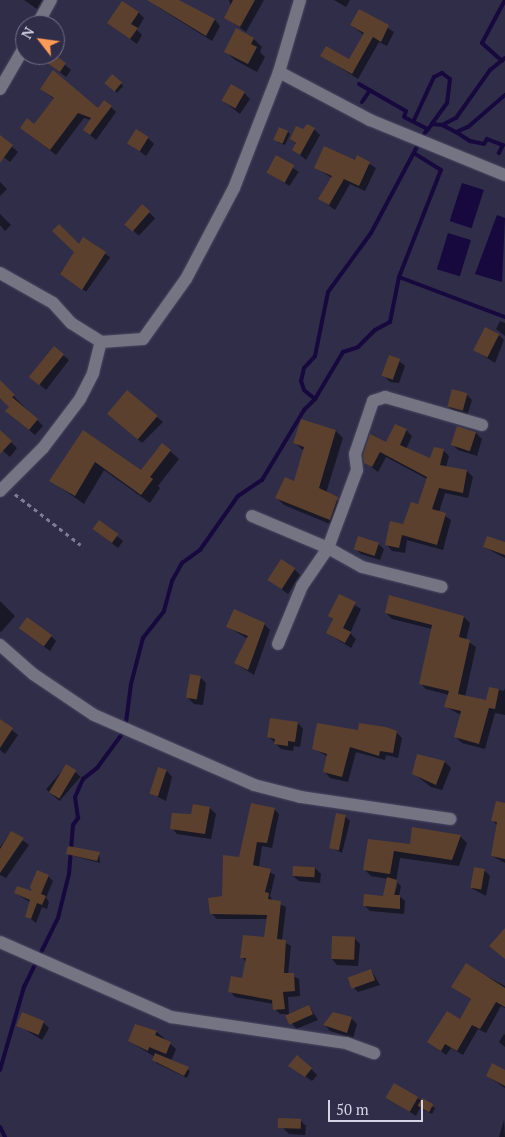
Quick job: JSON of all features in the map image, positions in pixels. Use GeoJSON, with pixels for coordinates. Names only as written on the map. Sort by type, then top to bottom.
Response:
{"type":"FeatureCollection","features":[{"type":"Feature","properties":{"kind":"street"},"geometry":{"type":"LineString","coordinates":[[43,15],[51,0]]}},
{"type":"Feature","properties":{"kind":"street"},"geometry":{"type":"LineString","coordinates":[[0,273],[53,303],[71,323],[101,342],[143,339],[186,279],[234,188],[278,72],[300,0]]}},
{"type":"Feature","properties":{"kind":"street"},"geometry":{"type":"LineString","coordinates":[[1,83],[15,61]]}},
{"type":"Feature","properties":{"kind":"street"},"geometry":{"type":"LineString","coordinates":[[278,72],[370,120],[505,175]]}},
{"type":"Feature","properties":{"kind":"street"},"geometry":{"type":"LineString","coordinates":[[4,486],[44,448],[80,399],[93,374],[101,342]]}},
{"type":"Feature","properties":{"kind":"street"},"geometry":{"type":"LineString","coordinates":[[278,644],[302,586],[328,548],[357,470],[355,454],[373,401],[385,397],[482,425]]}},
{"type":"Feature","properties":{"kind":"street"},"geometry":{"type":"LineString","coordinates":[[252,516],[328,548],[362,567],[442,587]]}},
{"type":"Feature","properties":{"kind":"street"},"geometry":{"type":"LineString","coordinates":[[0,645],[49,684],[94,715],[254,784],[302,796],[450,819]]}},
{"type":"Feature","properties":{"kind":"street"},"geometry":{"type":"LineString","coordinates":[[0,942],[30,958],[171,1017],[346,1043],[374,1053]]}},
{"type":"Feature","properties":{"kind":"path"},"geometry":{"type":"LineString","coordinates":[[4,486],[81,545]]}},
{"type":"Feature","properties":{"kind":"shaded area"},"geometry":{"type":"Polygon","coordinates":[[[462,183],[484,190],[472,228],[450,221],[462,183]]]}},
{"type":"Feature","properties":{"kind":"shaded area"},"geometry":{"type":"Polygon","coordinates":[[[497,215],[505,218],[502,282],[475,274],[497,215]]]}},
{"type":"Feature","properties":{"kind":"shaded area"},"geometry":{"type":"Polygon","coordinates":[[[448,233],[471,240],[460,276],[437,269],[448,233]]]}},
{"type":"Feature","properties":{"kind":"building"},"geometry":{"type":"Polygon","coordinates":[[[147,0],[179,0],[215,19],[206,36],[147,0]]]}},
{"type":"Feature","properties":{"kind":"building"},"geometry":{"type":"Polygon","coordinates":[[[233,0],[255,0],[240,27],[224,18],[233,0]]]}},
{"type":"Feature","properties":{"kind":"building"},"geometry":{"type":"Polygon","coordinates":[[[122,1],[139,12],[131,24],[138,28],[130,39],[107,23],[122,1]]]}},
{"type":"Feature","properties":{"kind":"building"},"geometry":{"type":"Polygon","coordinates":[[[359,9],[389,25],[381,42],[373,37],[352,74],[320,56],[326,46],[349,59],[364,33],[350,25],[359,9]]]}},
{"type":"Feature","properties":{"kind":"building"},"geometry":{"type":"Polygon","coordinates":[[[236,28],[254,38],[251,44],[257,47],[248,64],[224,52],[236,28]]]}},
{"type":"Feature","properties":{"kind":"building"},"geometry":{"type":"Polygon","coordinates":[[[50,65],[65,65],[60,72],[50,65]]]}},
{"type":"Feature","properties":{"kind":"building"},"geometry":{"type":"Polygon","coordinates":[[[53,70],[98,108],[104,100],[112,106],[90,135],[83,130],[91,118],[78,113],[50,150],[20,128],[27,118],[34,124],[54,98],[40,89],[53,70]]]}},
{"type":"Feature","properties":{"kind":"building"},"geometry":{"type":"Polygon","coordinates":[[[112,74],[122,82],[115,92],[104,83],[112,74]]]}},
{"type":"Feature","properties":{"kind":"building"},"geometry":{"type":"Polygon","coordinates":[[[231,84],[245,92],[235,108],[222,100],[231,84]]]}},
{"type":"Feature","properties":{"kind":"building"},"geometry":{"type":"Polygon","coordinates":[[[307,124],[315,128],[300,155],[292,150],[296,143],[290,139],[296,126],[303,129],[307,124]]]}},
{"type":"Feature","properties":{"kind":"building"},"geometry":{"type":"Polygon","coordinates":[[[279,127],[288,131],[282,144],[273,140],[279,127]]]}},
{"type":"Feature","properties":{"kind":"building"},"geometry":{"type":"Polygon","coordinates":[[[136,129],[149,137],[140,151],[127,143],[136,129]]]}},
{"type":"Feature","properties":{"kind":"building"},"geometry":{"type":"Polygon","coordinates":[[[0,135],[13,145],[0,163],[0,135]]]}},
{"type":"Feature","properties":{"kind":"building"},"geometry":{"type":"Polygon","coordinates":[[[324,146],[355,160],[357,155],[370,162],[359,186],[344,179],[329,205],[318,199],[332,176],[314,168],[324,146]]]}},
{"type":"Feature","properties":{"kind":"building"},"geometry":{"type":"Polygon","coordinates":[[[276,155],[294,165],[285,183],[266,172],[276,155]]]}},
{"type":"Feature","properties":{"kind":"building"},"geometry":{"type":"Polygon","coordinates":[[[142,204],[150,211],[133,232],[124,224],[142,204]]]}},
{"type":"Feature","properties":{"kind":"building"},"geometry":{"type":"Polygon","coordinates":[[[59,224],[79,244],[83,237],[106,252],[82,290],[60,274],[74,252],[52,231],[59,224]]]}},
{"type":"Feature","properties":{"kind":"building"},"geometry":{"type":"Polygon","coordinates":[[[485,327],[499,334],[487,357],[473,350],[485,327]]]}},
{"type":"Feature","properties":{"kind":"building"},"geometry":{"type":"Polygon","coordinates":[[[54,346],[64,354],[39,385],[29,377],[54,346]]]}},
{"type":"Feature","properties":{"kind":"building"},"geometry":{"type":"Polygon","coordinates":[[[389,355],[400,359],[393,380],[381,376],[389,355]]]}},
{"type":"Feature","properties":{"kind":"building"},"geometry":{"type":"Polygon","coordinates":[[[0,380],[15,395],[12,397],[38,419],[29,430],[5,411],[9,407],[0,398],[0,380]]]}},
{"type":"Feature","properties":{"kind":"building"},"geometry":{"type":"Polygon","coordinates":[[[452,389],[467,393],[463,411],[447,406],[452,389]]]}},
{"type":"Feature","properties":{"kind":"building"},"geometry":{"type":"Polygon","coordinates":[[[127,390],[158,416],[138,439],[107,414],[127,390]]]}},
{"type":"Feature","properties":{"kind":"building"},"geometry":{"type":"Polygon","coordinates":[[[301,419],[336,430],[319,488],[338,497],[330,520],[275,498],[285,477],[294,481],[304,447],[293,443],[301,419]]]}},
{"type":"Feature","properties":{"kind":"building"},"geometry":{"type":"Polygon","coordinates":[[[395,424],[407,429],[400,445],[430,458],[434,447],[444,449],[440,465],[467,470],[463,493],[439,488],[432,509],[446,513],[437,545],[402,535],[399,548],[385,545],[390,521],[403,524],[411,502],[418,504],[427,477],[380,452],[372,467],[364,463],[363,455],[370,434],[386,442],[395,424]]]}},
{"type":"Feature","properties":{"kind":"building"},"geometry":{"type":"Polygon","coordinates":[[[457,426],[476,432],[470,451],[451,445],[457,426]]]}},
{"type":"Feature","properties":{"kind":"building"},"geometry":{"type":"Polygon","coordinates":[[[0,430],[12,441],[0,454],[0,430]]]}},
{"type":"Feature","properties":{"kind":"building"},"geometry":{"type":"Polygon","coordinates":[[[83,430],[141,470],[162,443],[171,450],[150,477],[153,479],[141,495],[95,462],[75,496],[49,481],[83,430]]]}},
{"type":"Feature","properties":{"kind":"building"},"geometry":{"type":"Polygon","coordinates":[[[99,520],[118,534],[112,543],[93,529],[99,520]]]}},
{"type":"Feature","properties":{"kind":"building"},"geometry":{"type":"Polygon","coordinates":[[[358,536],[379,543],[375,556],[354,549],[358,536]]]}},
{"type":"Feature","properties":{"kind":"building"},"geometry":{"type":"Polygon","coordinates":[[[487,536],[505,542],[505,555],[483,547],[487,536]]]}},
{"type":"Feature","properties":{"kind":"building"},"geometry":{"type":"Polygon","coordinates":[[[281,559],[295,568],[282,589],[267,580],[281,559]]]}},
{"type":"Feature","properties":{"kind":"building"},"geometry":{"type":"Polygon","coordinates":[[[339,594],[356,602],[343,628],[351,632],[345,643],[326,633],[333,619],[328,616],[339,594]]]}},
{"type":"Feature","properties":{"kind":"building"},"geometry":{"type":"Polygon","coordinates":[[[389,595],[464,616],[459,637],[470,640],[458,694],[486,700],[489,687],[499,689],[495,709],[489,708],[479,744],[454,737],[461,711],[444,707],[449,691],[419,684],[432,625],[385,613],[389,595]]]}},
{"type":"Feature","properties":{"kind":"building"},"geometry":{"type":"Polygon","coordinates":[[[234,609],[265,623],[248,670],[234,663],[248,636],[226,627],[234,609]]]}},
{"type":"Feature","properties":{"kind":"building"},"geometry":{"type":"Polygon","coordinates":[[[27,617],[52,635],[44,647],[19,628],[27,617]]]}},
{"type":"Feature","properties":{"kind":"building"},"geometry":{"type":"Polygon","coordinates":[[[190,674],[201,676],[197,700],[186,698],[190,674]]]}},
{"type":"Feature","properties":{"kind":"building"},"geometry":{"type":"Polygon","coordinates":[[[270,718],[298,722],[295,742],[288,741],[288,746],[274,744],[275,739],[267,737],[270,718]]]}},
{"type":"Feature","properties":{"kind":"building"},"geometry":{"type":"Polygon","coordinates":[[[0,719],[13,728],[0,748],[0,719]]]}},
{"type":"Feature","properties":{"kind":"building"},"geometry":{"type":"Polygon","coordinates":[[[317,723],[358,730],[359,723],[386,727],[397,731],[393,753],[380,751],[379,756],[350,747],[342,777],[323,772],[327,754],[312,749],[317,723]]]}},
{"type":"Feature","properties":{"kind":"building"},"geometry":{"type":"Polygon","coordinates":[[[417,754],[445,761],[436,785],[412,774],[417,754]]]}},
{"type":"Feature","properties":{"kind":"building"},"geometry":{"type":"Polygon","coordinates":[[[66,764],[76,770],[59,798],[49,792],[66,764]]]}},
{"type":"Feature","properties":{"kind":"building"},"geometry":{"type":"Polygon","coordinates":[[[158,767],[167,770],[158,796],[149,794],[158,767]]]}},
{"type":"Feature","properties":{"kind":"building"},"geometry":{"type":"Polygon","coordinates":[[[496,801],[505,803],[505,859],[491,856],[497,822],[491,821],[496,801]]]}},
{"type":"Feature","properties":{"kind":"building"},"geometry":{"type":"Polygon","coordinates":[[[251,803],[275,808],[267,843],[257,842],[253,865],[271,869],[265,892],[269,893],[268,899],[281,901],[277,939],[286,940],[284,973],[294,973],[295,991],[283,992],[285,1009],[273,1010],[272,1000],[228,992],[231,976],[242,978],[246,958],[240,958],[243,935],[264,937],[267,915],[210,914],[208,898],[222,896],[223,855],[239,857],[251,803]]]}},
{"type":"Feature","properties":{"kind":"building"},"geometry":{"type":"Polygon","coordinates":[[[193,804],[210,807],[205,834],[170,829],[172,813],[191,814],[193,804]]]}},
{"type":"Feature","properties":{"kind":"building"},"geometry":{"type":"Polygon","coordinates":[[[336,813],[346,815],[339,850],[329,848],[336,813]]]}},
{"type":"Feature","properties":{"kind":"building"},"geometry":{"type":"Polygon","coordinates":[[[412,827],[461,835],[452,860],[394,851],[390,874],[363,870],[368,839],[410,844],[412,827]]]}},
{"type":"Feature","properties":{"kind":"building"},"geometry":{"type":"Polygon","coordinates":[[[11,831],[24,838],[0,873],[0,849],[11,831]]]}},
{"type":"Feature","properties":{"kind":"building"},"geometry":{"type":"Polygon","coordinates":[[[68,846],[100,852],[97,861],[66,854],[68,846]]]}},
{"type":"Feature","properties":{"kind":"building"},"geometry":{"type":"Polygon","coordinates":[[[293,866],[315,867],[314,877],[292,876],[293,866]]]}},
{"type":"Feature","properties":{"kind":"building"},"geometry":{"type":"Polygon","coordinates":[[[474,867],[485,869],[481,890],[470,888],[474,867]]]}},
{"type":"Feature","properties":{"kind":"building"},"geometry":{"type":"Polygon","coordinates":[[[37,870],[49,875],[41,894],[46,896],[42,905],[37,903],[31,919],[25,917],[30,900],[14,893],[17,886],[32,891],[30,887],[37,870]]]}},
{"type":"Feature","properties":{"kind":"building"},"geometry":{"type":"Polygon","coordinates":[[[387,877],[397,880],[394,895],[400,895],[400,909],[363,906],[364,894],[383,896],[387,877]]]}},
{"type":"Feature","properties":{"kind":"building"},"geometry":{"type":"Polygon","coordinates":[[[505,928],[505,959],[489,946],[505,928]]]}},
{"type":"Feature","properties":{"kind":"building"},"geometry":{"type":"Polygon","coordinates":[[[332,936],[355,937],[354,960],[331,959],[332,936]]]}},
{"type":"Feature","properties":{"kind":"building"},"geometry":{"type":"Polygon","coordinates":[[[466,963],[505,988],[505,1007],[496,1002],[480,1029],[472,1025],[457,1051],[445,1044],[441,1051],[427,1042],[447,1011],[460,1019],[471,999],[451,987],[466,963]]]}},
{"type":"Feature","properties":{"kind":"building"},"geometry":{"type":"Polygon","coordinates":[[[371,969],[375,980],[352,989],[348,978],[371,969]]]}},
{"type":"Feature","properties":{"kind":"building"},"geometry":{"type":"Polygon","coordinates":[[[309,1005],[313,1014],[289,1025],[285,1016],[309,1005]]]}},
{"type":"Feature","properties":{"kind":"building"},"geometry":{"type":"Polygon","coordinates":[[[22,1012],[44,1021],[39,1035],[16,1026],[22,1012]]]}},
{"type":"Feature","properties":{"kind":"building"},"geometry":{"type":"Polygon","coordinates":[[[333,1012],[352,1017],[347,1033],[323,1025],[333,1012]]]}},
{"type":"Feature","properties":{"kind":"building"},"geometry":{"type":"Polygon","coordinates":[[[135,1024],[157,1031],[155,1035],[171,1042],[166,1054],[149,1047],[148,1051],[128,1041],[135,1024]]]}},
{"type":"Feature","properties":{"kind":"building"},"geometry":{"type":"Polygon","coordinates":[[[155,1053],[189,1067],[184,1076],[152,1060],[155,1053]]]}},
{"type":"Feature","properties":{"kind":"building"},"geometry":{"type":"Polygon","coordinates":[[[297,1055],[312,1068],[305,1077],[288,1066],[297,1055]]]}},
{"type":"Feature","properties":{"kind":"building"},"geometry":{"type":"Polygon","coordinates":[[[492,1063],[505,1070],[505,1086],[486,1076],[492,1063]]]}},
{"type":"Feature","properties":{"kind":"building"},"geometry":{"type":"Polygon","coordinates":[[[394,1083],[418,1097],[410,1112],[386,1098],[394,1083]]]}},
{"type":"Feature","properties":{"kind":"building"},"geometry":{"type":"Polygon","coordinates":[[[422,1098],[433,1104],[429,1112],[418,1106],[422,1098]]]}},
{"type":"Feature","properties":{"kind":"building"},"geometry":{"type":"Polygon","coordinates":[[[278,1118],[301,1119],[301,1129],[278,1128],[278,1118]]]}},
{"type":"Feature","properties":{"kind":"waterway"},"geometry":{"type":"LineString","coordinates":[[502,61],[482,43],[505,0]]}},
{"type":"Feature","properties":{"kind":"waterway"},"geometry":{"type":"LineString","coordinates":[[424,134],[432,124],[442,125],[456,118],[490,70],[505,58]]}},
{"type":"Feature","properties":{"kind":"waterway"},"geometry":{"type":"LineString","coordinates":[[414,120],[434,77],[442,73],[450,79],[447,103],[432,124]]}},
{"type":"Feature","properties":{"kind":"waterway"},"geometry":{"type":"LineString","coordinates":[[359,84],[406,111],[404,117],[428,129]]}},
{"type":"Feature","properties":{"kind":"waterway"},"geometry":{"type":"LineString","coordinates":[[362,102],[370,90]]}},
{"type":"Feature","properties":{"kind":"waterway"},"geometry":{"type":"LineString","coordinates":[[442,125],[456,132],[468,127],[505,95]]}},
{"type":"Feature","properties":{"kind":"waterway"},"geometry":{"type":"LineString","coordinates":[[456,132],[470,141],[484,144],[487,139],[503,145],[499,153]]}},
{"type":"Feature","properties":{"kind":"waterway"},"geometry":{"type":"LineString","coordinates":[[0,1070],[24,987],[58,918],[69,874],[73,825],[78,818],[75,797],[83,779],[97,768],[125,730],[131,684],[143,638],[164,611],[172,581],[182,563],[200,550],[238,496],[262,480],[304,410],[315,399],[304,390],[301,381],[304,368],[315,356],[328,292],[371,233],[417,147]]}},
{"type":"Feature","properties":{"kind":"waterway"},"geometry":{"type":"LineString","coordinates":[[315,399],[343,352],[358,347],[375,330],[390,322],[399,277],[441,170],[415,154]]}},
{"type":"Feature","properties":{"kind":"waterway"},"geometry":{"type":"LineString","coordinates":[[399,277],[505,317]]}},
{"type":"Feature","properties":{"kind":"waterway"},"geometry":{"type":"LineString","coordinates":[[0,1127],[5,1137]]}}]}
